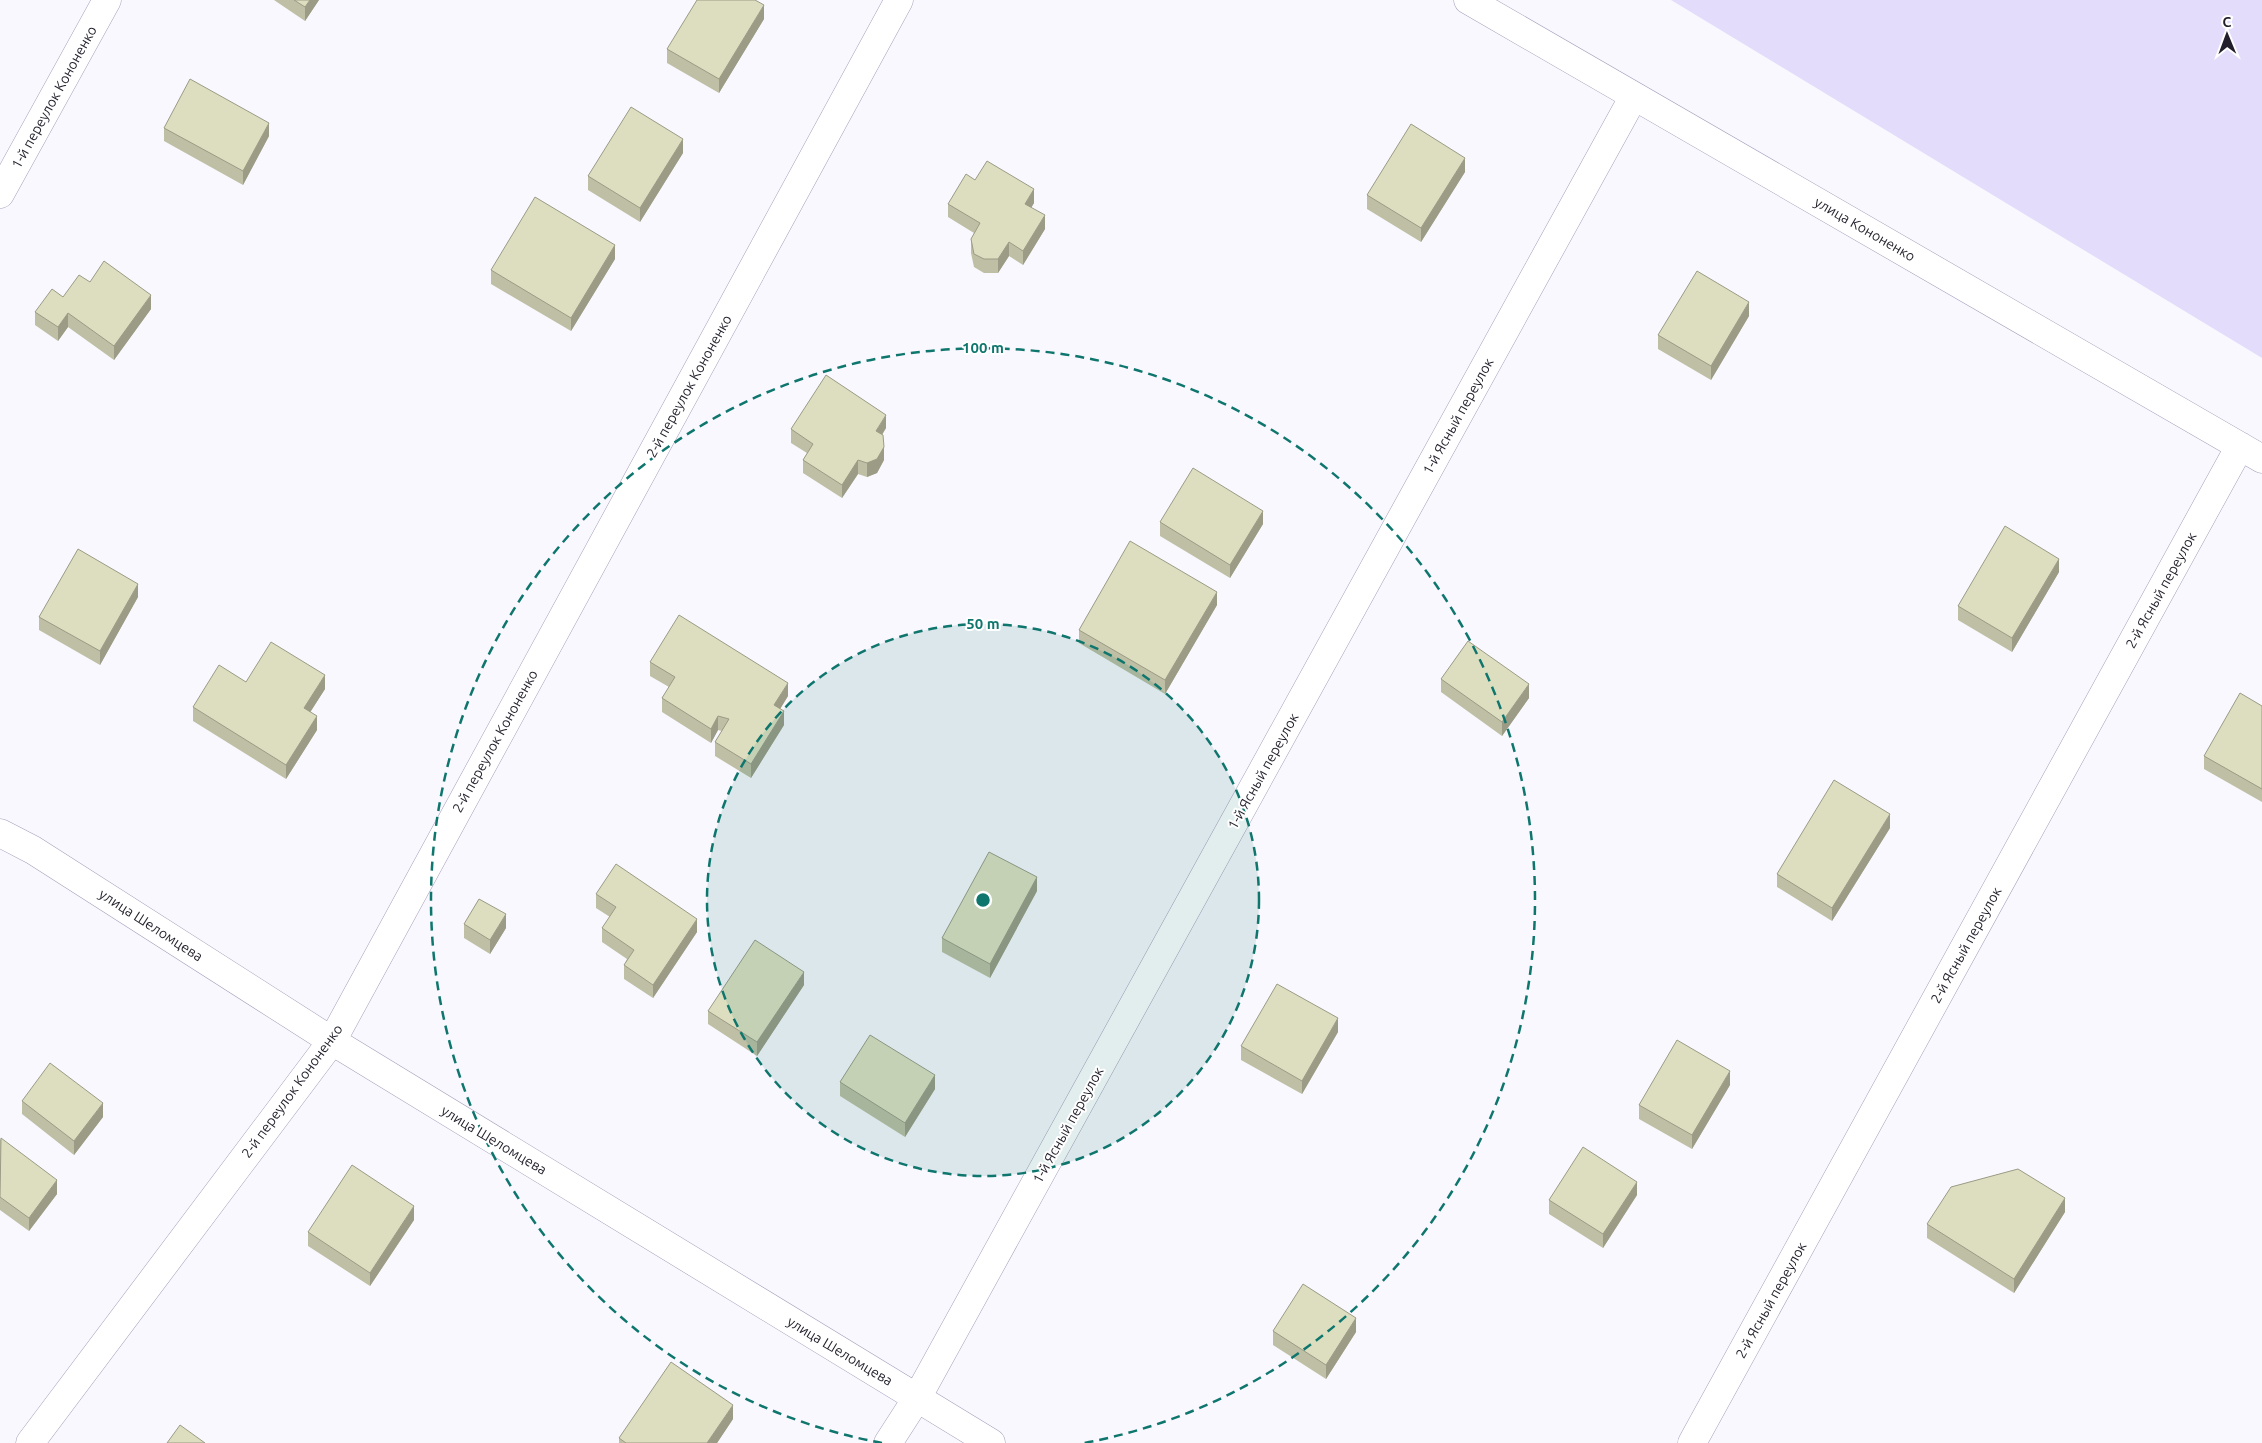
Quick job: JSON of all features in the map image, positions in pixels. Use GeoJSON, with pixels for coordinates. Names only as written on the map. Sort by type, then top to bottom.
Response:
{"type":"FeatureCollection","features":[{"type":"Feature","properties":{"kind":"street","name":"1-й переулок Кононенко"},"geometry":{"type":"LineString","coordinates":[[0,194],[107,0]]}},
{"type":"Feature","properties":{"kind":"street","name":"2-й переулок Кононенко"},"geometry":{"type":"LineString","coordinates":[[30,1443],[332,1041],[899,0]]}},
{"type":"Feature","properties":{"kind":"street","name":"улица Кононенко"},"geometry":{"type":"LineString","coordinates":[[1468,0],[2251,453]]}},
{"type":"Feature","properties":{"kind":"street","name":"1-й Ясный переулок"},"geometry":{"type":"LineString","coordinates":[[888,1443],[918,1398],[1634,96]]}},
{"type":"Feature","properties":{"kind":"street","name":"2-й Ясный переулок"},"geometry":{"type":"LineString","coordinates":[[1692,1443],[2251,453]]}},
{"type":"Feature","properties":{"kind":"street","name":"улица Шеломцева"},"geometry":{"type":"LineString","coordinates":[[0,832],[33,850],[332,1041],[991,1443]]}},
{"type":"Feature","properties":{"kind":"shaded area"},"geometry":{"type":"Polygon","coordinates":[[[1671,0],[2262,0],[2262,358],[1671,0]]]}},
{"type":"Feature","properties":{"kind":"building"},"geometry":{"type":"Polygon","coordinates":[[[294,0],[310,0],[305,7],[294,0]]]}},
{"type":"Feature","properties":{"kind":"building"},"geometry":{"type":"Polygon","coordinates":[[[697,0],[755,0],[764,5],[719,79],[667,49],[697,0]]]}},
{"type":"Feature","properties":{"kind":"building"},"geometry":{"type":"Polygon","coordinates":[[[190,79],[269,123],[243,171],[164,128],[190,79]]]}},
{"type":"Feature","properties":{"kind":"building"},"geometry":{"type":"Polygon","coordinates":[[[631,107],[683,139],[640,208],[588,176],[631,107]]]}},
{"type":"Feature","properties":{"kind":"building"},"geometry":{"type":"Polygon","coordinates":[[[1411,124],[1465,158],[1421,228],[1367,195],[1411,124]]]}},
{"type":"Feature","properties":{"kind":"building"},"geometry":{"type":"Polygon","coordinates":[[[987,161],[1034,189],[1025,204],[1045,215],[1023,251],[1009,242],[998,259],[984,259],[974,254],[971,239],[980,223],[948,204],[966,174],[975,180],[987,161]]]}},
{"type":"Feature","properties":{"kind":"building"},"geometry":{"type":"Polygon","coordinates":[[[535,197],[615,245],[571,318],[491,270],[535,197]]]}},
{"type":"Feature","properties":{"kind":"building"},"geometry":{"type":"Polygon","coordinates":[[[104,261],[151,295],[114,346],[68,313],[58,327],[35,312],[52,289],[63,297],[79,275],[90,282],[104,261]]]}},
{"type":"Feature","properties":{"kind":"building"},"geometry":{"type":"Polygon","coordinates":[[[1697,271],[1749,302],[1711,366],[1658,335],[1697,271]]]}},
{"type":"Feature","properties":{"kind":"building"},"geometry":{"type":"Polygon","coordinates":[[[826,375],[886,415],[876,431],[883,435],[884,447],[877,459],[867,463],[858,460],[842,485],[803,460],[813,444],[791,429],[826,375]]]}},
{"type":"Feature","properties":{"kind":"building"},"geometry":{"type":"Polygon","coordinates":[[[1193,468],[1263,511],[1230,565],[1160,522],[1193,468]]]}},
{"type":"Feature","properties":{"kind":"building"},"geometry":{"type":"Polygon","coordinates":[[[2005,526],[2059,559],[2012,638],[1958,606],[2005,526]]]}},
{"type":"Feature","properties":{"kind":"building"},"geometry":{"type":"Polygon","coordinates":[[[1130,541],[1217,592],[1165,680],[1079,630],[1130,541]]]}},
{"type":"Feature","properties":{"kind":"building"},"geometry":{"type":"Polygon","coordinates":[[[78,549],[138,584],[100,651],[39,617],[78,549]]]}},
{"type":"Feature","properties":{"kind":"building"},"geometry":{"type":"Polygon","coordinates":[[[679,615],[788,683],[774,705],[784,711],[751,764],[715,742],[729,719],[718,716],[711,729],[662,698],[675,677],[650,662],[679,615]]]}},
{"type":"Feature","properties":{"kind":"building"},"geometry":{"type":"Polygon","coordinates":[[[1468,641],[1529,684],[1502,722],[1441,679],[1468,641]]]}},
{"type":"Feature","properties":{"kind":"building"},"geometry":{"type":"Polygon","coordinates":[[[271,642],[325,675],[304,708],[317,716],[286,765],[193,707],[219,665],[246,682],[271,642]]]}},
{"type":"Feature","properties":{"kind":"building"},"geometry":{"type":"Polygon","coordinates":[[[2240,693],[2262,706],[2262,789],[2204,756],[2240,693]]]}},
{"type":"Feature","properties":{"kind":"building"},"geometry":{"type":"Polygon","coordinates":[[[1834,780],[1890,814],[1832,908],[1777,874],[1834,780]]]}},
{"type":"Feature","properties":{"kind":"building"},"geometry":{"type":"Polygon","coordinates":[[[989,852],[1037,877],[990,964],[942,938],[989,852]]]}},
{"type":"Feature","properties":{"kind":"building"},"geometry":{"type":"Polygon","coordinates":[[[616,864],[697,919],[653,985],[624,965],[634,950],[602,928],[616,907],[596,894],[616,864]]]}},
{"type":"Feature","properties":{"kind":"building"},"geometry":{"type":"Polygon","coordinates":[[[479,899],[506,914],[490,940],[464,924],[479,899]]]}},
{"type":"Feature","properties":{"kind":"building"},"geometry":{"type":"Polygon","coordinates":[[[755,940],[804,972],[757,1042],[708,1011],[755,940]]]}},
{"type":"Feature","properties":{"kind":"building"},"geometry":{"type":"Polygon","coordinates":[[[1277,984],[1338,1018],[1302,1081],[1241,1046],[1277,984]]]}},
{"type":"Feature","properties":{"kind":"building"},"geometry":{"type":"Polygon","coordinates":[[[870,1035],[935,1075],[905,1123],[840,1082],[870,1035]]]}},
{"type":"Feature","properties":{"kind":"building"},"geometry":{"type":"Polygon","coordinates":[[[1677,1040],[1730,1071],[1692,1135],[1639,1105],[1677,1040]]]}},
{"type":"Feature","properties":{"kind":"building"},"geometry":{"type":"Polygon","coordinates":[[[50,1063],[103,1103],[74,1141],[22,1101],[50,1063]]]}},
{"type":"Feature","properties":{"kind":"building"},"geometry":{"type":"Polygon","coordinates":[[[1,1138],[57,1180],[29,1218],[0,1197],[1,1138]]]}},
{"type":"Feature","properties":{"kind":"building"},"geometry":{"type":"Polygon","coordinates":[[[1583,1147],[1637,1182],[1603,1234],[1549,1200],[1583,1147]]]}},
{"type":"Feature","properties":{"kind":"building"},"geometry":{"type":"Polygon","coordinates":[[[352,1165],[414,1206],[370,1273],[308,1232],[352,1165]]]}},
{"type":"Feature","properties":{"kind":"building"},"geometry":{"type":"Polygon","coordinates":[[[2018,1169],[2065,1198],[2014,1279],[1927,1224],[1951,1187],[2018,1169]]]}},
{"type":"Feature","properties":{"kind":"building"},"geometry":{"type":"Polygon","coordinates":[[[1303,1284],[1356,1318],[1326,1365],[1273,1331],[1303,1284]]]}},
{"type":"Feature","properties":{"kind":"building"},"geometry":{"type":"Polygon","coordinates":[[[671,1362],[733,1405],[707,1443],[626,1443],[619,1438],[671,1362]]]}},
{"type":"Feature","properties":{"kind":"building"},"geometry":{"type":"Polygon","coordinates":[[[180,1425],[205,1443],[167,1443],[180,1425]]]}}]}
